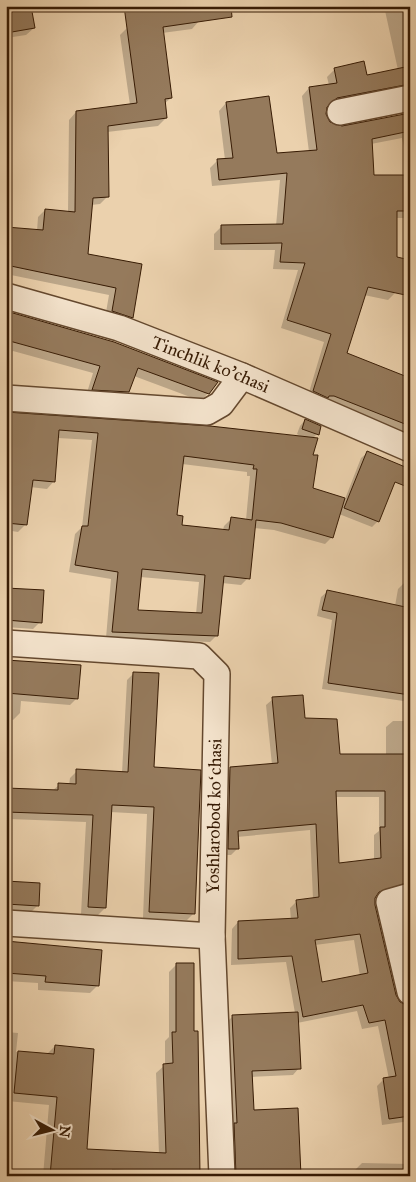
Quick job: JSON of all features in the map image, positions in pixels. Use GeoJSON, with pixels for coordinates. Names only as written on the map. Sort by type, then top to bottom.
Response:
{"type":"FeatureCollection","features":[{"type":"Feature","properties":{"kind":"street"},"geometry":{"type":"LineString","coordinates":[[340,112],[410,98]]}},
{"type":"Feature","properties":{"kind":"street","name":"Tinchlik ko'chasi"},"geometry":{"type":"LineString","coordinates":[[6,296],[119,328],[242,376],[410,449]]}},
{"type":"Feature","properties":{"kind":"street"},"geometry":{"type":"LineString","coordinates":[[6,398],[207,412],[221,404],[242,376]]}},
{"type":"Feature","properties":{"kind":"street","name":"Yoshlarobod koʻchasi"},"geometry":{"type":"LineString","coordinates":[[6,643],[198,656],[217,674],[212,936],[222,1176]]}},
{"type":"Feature","properties":{"kind":"street"},"geometry":{"type":"LineString","coordinates":[[410,896],[389,902],[410,992]]}},
{"type":"Feature","properties":{"kind":"street"},"geometry":{"type":"LineString","coordinates":[[6,923],[212,936]]}},
{"type":"Feature","properties":{"kind":"building"},"geometry":{"type":"Polygon","coordinates":[[[6,6],[31,6],[35,28],[6,33],[6,6]]]}},
{"type":"Feature","properties":{"kind":"building"},"geometry":{"type":"Polygon","coordinates":[[[124,6],[231,6],[232,17],[163,27],[172,98],[165,99],[167,118],[108,126],[109,197],[93,198],[88,254],[142,264],[133,318],[112,311],[116,288],[6,265],[6,227],[43,230],[45,209],[75,212],[76,111],[137,103],[124,6]]]}},
{"type":"Feature","properties":{"kind":"building"},"geometry":{"type":"Polygon","coordinates":[[[364,61],[367,75],[410,66],[410,84],[337,98],[327,107],[326,114],[330,122],[342,126],[410,113],[410,131],[372,139],[374,175],[410,175],[410,211],[397,211],[397,257],[410,260],[410,296],[368,287],[347,353],[410,378],[410,426],[334,396],[329,396],[328,398],[313,391],[331,334],[287,320],[305,263],[280,262],[282,243],[221,244],[221,225],[283,224],[287,173],[219,180],[217,159],[233,158],[226,102],[269,96],[277,153],[317,150],[309,87],[337,83],[334,68],[364,61]]]}},
{"type":"Feature","properties":{"kind":"building"},"geometry":{"type":"Polygon","coordinates":[[[6,311],[114,342],[218,382],[209,394],[138,368],[129,392],[92,390],[100,366],[6,340],[6,311]]]}},
{"type":"Feature","properties":{"kind":"building"},"geometry":{"type":"Polygon","coordinates":[[[6,412],[210,426],[318,438],[313,455],[318,455],[313,488],[345,498],[333,538],[281,523],[256,520],[250,579],[224,576],[218,636],[112,632],[118,572],[75,565],[82,526],[88,526],[98,433],[59,430],[55,482],[33,480],[27,525],[6,523],[6,412]],[[184,456],[177,515],[183,516],[182,525],[229,530],[231,517],[252,520],[257,469],[253,469],[254,465],[184,456]],[[142,569],[138,610],[202,613],[205,575],[142,569]]]}},
{"type":"Feature","properties":{"kind":"building"},"geometry":{"type":"Polygon","coordinates":[[[305,419],[321,426],[319,435],[302,429],[305,419]]]}},
{"type":"Feature","properties":{"kind":"building"},"geometry":{"type":"Polygon","coordinates":[[[367,451],[410,469],[410,488],[395,482],[379,522],[344,508],[367,451]]]}},
{"type":"Feature","properties":{"kind":"building"},"geometry":{"type":"Polygon","coordinates":[[[6,588],[44,590],[42,623],[6,620],[6,588]]]}},
{"type":"Feature","properties":{"kind":"building"},"geometry":{"type":"Polygon","coordinates":[[[327,590],[410,608],[410,695],[328,683],[337,613],[322,610],[327,590]]]}},
{"type":"Feature","properties":{"kind":"building"},"geometry":{"type":"Polygon","coordinates":[[[6,660],[81,665],[78,699],[6,693],[6,660]]]}},
{"type":"Feature","properties":{"kind":"building"},"geometry":{"type":"Polygon","coordinates":[[[133,672],[159,673],[154,767],[201,770],[195,914],[149,912],[154,807],[112,805],[106,908],[88,907],[93,815],[6,812],[6,788],[58,790],[58,783],[76,784],[76,769],[128,772],[133,672]]]}},
{"type":"Feature","properties":{"kind":"building"},"geometry":{"type":"Polygon","coordinates":[[[303,695],[305,718],[337,719],[340,754],[410,754],[410,882],[379,892],[375,898],[375,905],[396,995],[400,1002],[410,1006],[410,1116],[389,1119],[383,1078],[396,1076],[385,1020],[369,1023],[363,1005],[303,1017],[292,956],[238,959],[238,921],[298,918],[296,900],[319,897],[316,824],[238,831],[239,849],[228,849],[230,767],[278,763],[272,697],[303,695]],[[336,791],[339,863],[381,858],[380,827],[385,827],[385,791],[336,791]],[[360,934],[315,940],[322,982],[368,973],[360,934]]]}},
{"type":"Feature","properties":{"kind":"building"},"geometry":{"type":"Polygon","coordinates":[[[6,881],[40,883],[39,906],[6,904],[6,881]]]}},
{"type":"Feature","properties":{"kind":"building"},"geometry":{"type":"Polygon","coordinates":[[[6,941],[102,950],[99,986],[45,982],[46,976],[6,973],[6,941]]]}},
{"type":"Feature","properties":{"kind":"building"},"geometry":{"type":"Polygon","coordinates":[[[176,963],[194,963],[194,1031],[198,1031],[200,1176],[161,1176],[161,1172],[112,1170],[111,1176],[50,1176],[57,1097],[14,1093],[18,1051],[54,1054],[55,1045],[94,1049],[87,1149],[166,1153],[163,1064],[173,1063],[172,1032],[176,1032],[176,963]]]}},
{"type":"Feature","properties":{"kind":"building"},"geometry":{"type":"Polygon","coordinates":[[[298,1012],[301,1069],[252,1071],[254,1110],[298,1108],[301,1176],[236,1176],[234,1123],[237,1123],[232,1015],[298,1012]]]}}]}
